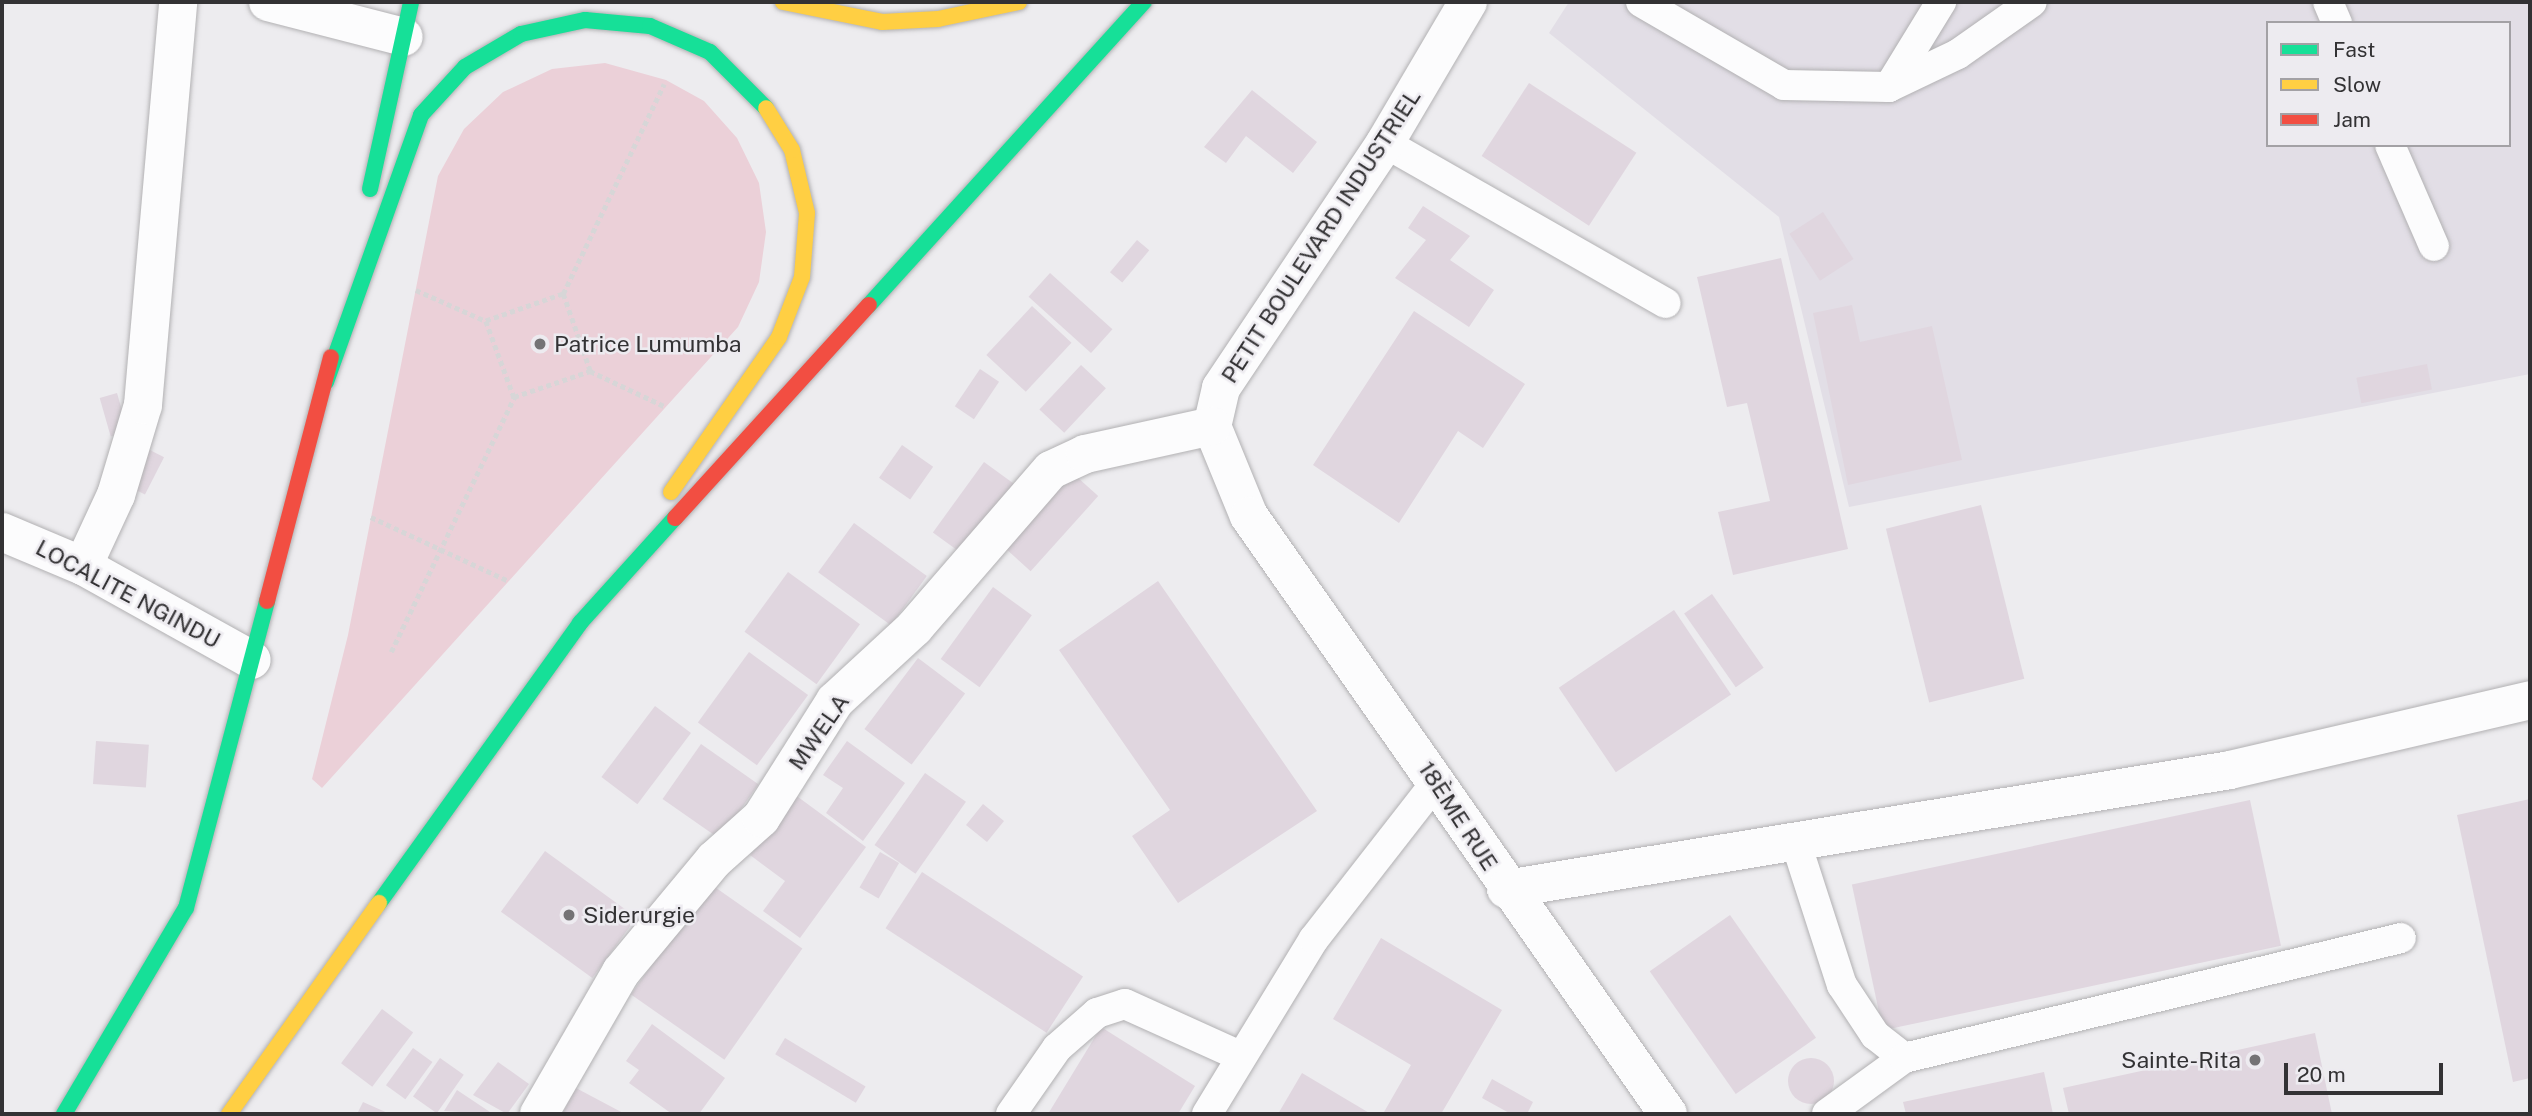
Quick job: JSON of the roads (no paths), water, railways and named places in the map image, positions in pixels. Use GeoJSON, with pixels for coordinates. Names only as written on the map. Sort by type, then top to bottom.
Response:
{"type":"FeatureCollection","features":[{"type":"Feature","properties":{"kind":"highway"},"geometry":{"type":"LineString","coordinates":[[783,2],[882,22],[938,19],[1019,2]]}},
{"type":"Feature","properties":{"kind":"highway"},"geometry":{"type":"LineString","coordinates":[[580,623],[1144,2]]}},
{"type":"Feature","properties":{"kind":"highway"},"geometry":{"type":"LineString","coordinates":[[64,1114],[186,908],[326,382],[408,20]]}},
{"type":"Feature","properties":{"kind":"highway"},"geometry":{"type":"LineString","coordinates":[[229,1114],[580,623],[779,337],[802,277],[807,213],[792,150],[758,95],[710,52],[650,26],[585,20],[521,34],[465,66],[421,115],[326,382]]}},
{"type":"Feature","properties":{"kind":"street"},"geometry":{"type":"LineString","coordinates":[[83,566],[116,495],[143,405],[178,2]]}},
{"type":"Feature","properties":{"kind":"street"},"geometry":{"type":"LineString","coordinates":[[268,2],[408,20]]}},
{"type":"Feature","properties":{"kind":"street","name":"PETIT BOULEVARD INDUSTRIEL"},"geometry":{"type":"LineString","coordinates":[[1212,426],[1221,388],[1385,143],[1468,2]]}},
{"type":"Feature","properties":{"kind":"street","name":"18ÈME RUE"},"geometry":{"type":"LineString","coordinates":[[1212,426],[1249,516],[1437,781],[1506,889],[1656,1109]]}},
{"type":"Feature","properties":{"kind":"street","name":"MWELA"},"geometry":{"type":"LineString","coordinates":[[539,1114],[621,972],[714,860],[761,818],[835,701],[914,628],[1051,471],[1084,454],[1212,426]]}},
{"type":"Feature","properties":{"kind":"street","name":"LOCALITE NGINDU"},"geometry":{"type":"LineString","coordinates":[[2,532],[83,566],[252,660]]}},
{"type":"Feature","properties":{"kind":"street"},"geometry":{"type":"LineString","coordinates":[[1506,889],[1796,844],[2230,770],[2530,700]]}},
{"type":"Feature","properties":{"kind":"lane"},"geometry":{"type":"LineString","coordinates":[[1641,2],[1784,85],[1889,87],[1958,54],[2032,2]]}},
{"type":"Feature","properties":{"kind":"lane"},"geometry":{"type":"LineString","coordinates":[[1889,87],[1941,2]]}},
{"type":"Feature","properties":{"kind":"lane"},"geometry":{"type":"LineString","coordinates":[[2328,2],[2336,21]]}},
{"type":"Feature","properties":{"kind":"lane"},"geometry":{"type":"LineString","coordinates":[[1385,143],[1666,303]]}},
{"type":"Feature","properties":{"kind":"lane"},"geometry":{"type":"LineString","coordinates":[[2391,147],[2434,246]]}},
{"type":"Feature","properties":{"kind":"lane"},"geometry":{"type":"LineString","coordinates":[[1207,1114],[1240,1056],[1314,939],[1437,781]]}},
{"type":"Feature","properties":{"kind":"lane"},"geometry":{"type":"LineString","coordinates":[[1796,844],[1842,985],[1875,1035],[1904,1058]]}},
{"type":"Feature","properties":{"kind":"lane"},"geometry":{"type":"LineString","coordinates":[[1827,1114],[1904,1058],[2401,938]]}},
{"type":"Feature","properties":{"kind":"lane"},"geometry":{"type":"LineString","coordinates":[[1011,1114],[1057,1048],[1097,1013],[1125,1004],[1240,1056]]}},
{"type":"Feature","properties":{"kind":"place","name":"Patrice Lumumba"},"geometry":{"type":"Point","coordinates":[540,344]}},
{"type":"Feature","properties":{"kind":"place","name":"Siderurgie"},"geometry":{"type":"Point","coordinates":[569,915]}},
{"type":"Feature","properties":{"kind":"place","name":"Sainte-Rita"},"geometry":{"type":"Point","coordinates":[2255,1060]}}]}
